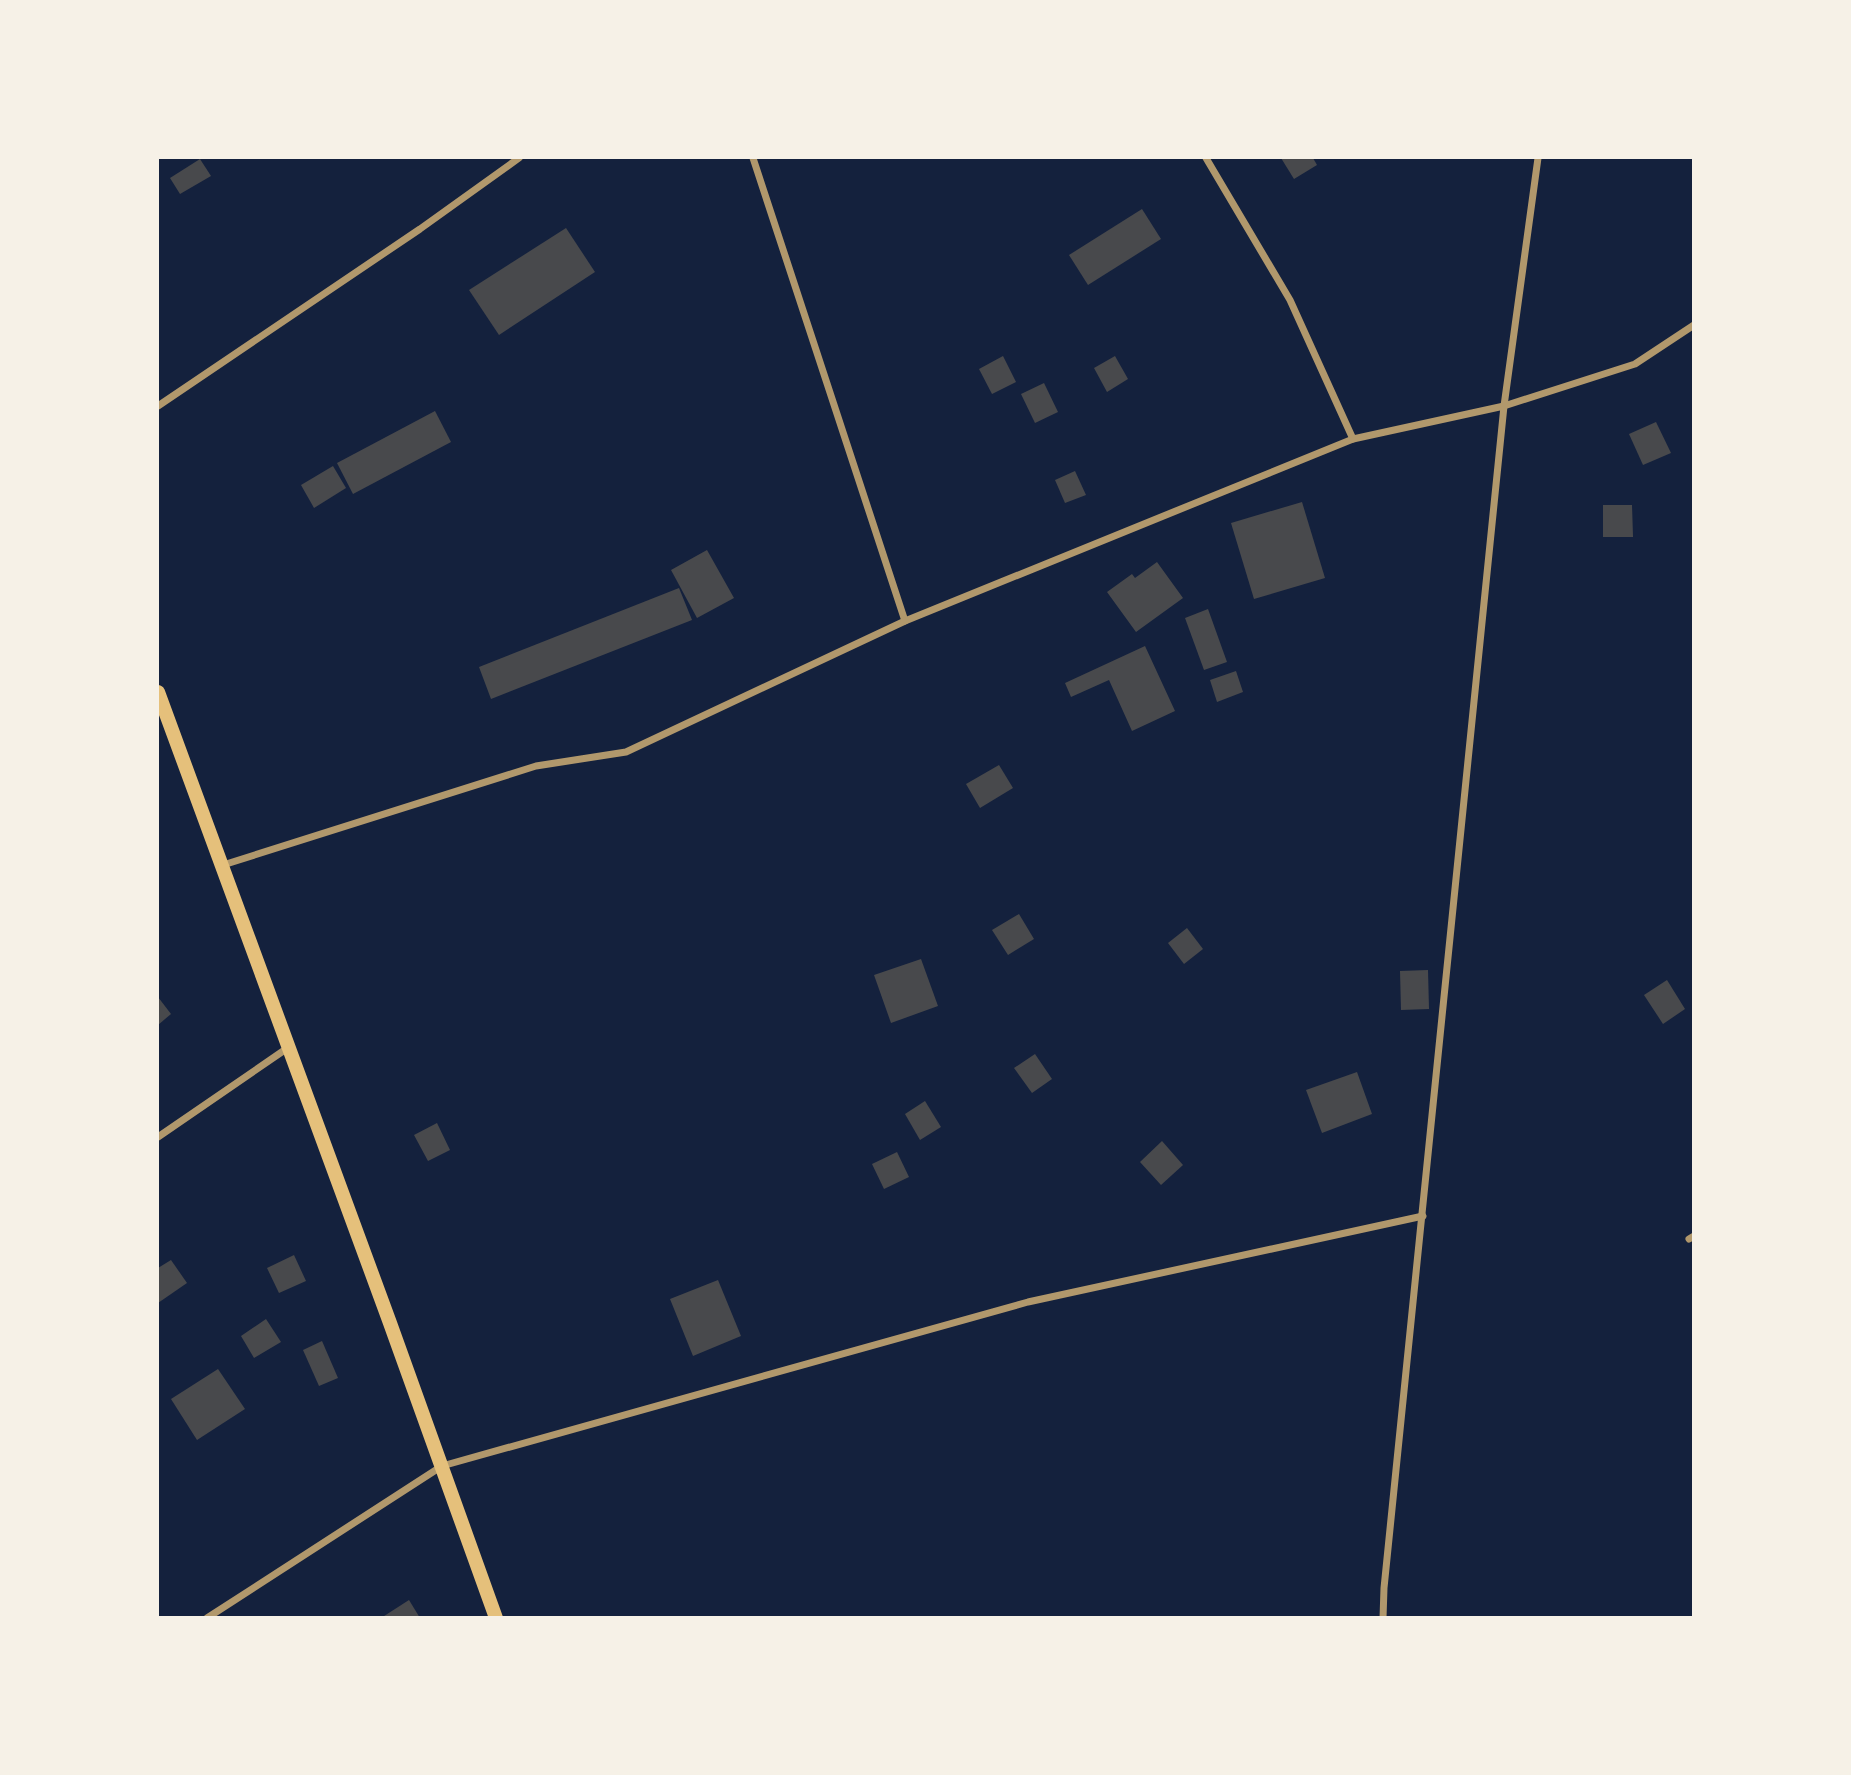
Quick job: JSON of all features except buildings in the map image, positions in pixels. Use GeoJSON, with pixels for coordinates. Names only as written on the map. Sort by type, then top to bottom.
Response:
{"type":"FeatureCollection","features":[{"type":"Feature","properties":{"kind":"main road"},"geometry":{"type":"LineString","coordinates":[[158,692],[496,1618]]}},
{"type":"Feature","properties":{"kind":"street"},"geometry":{"type":"LineString","coordinates":[[158,406],[520,158]]}},
{"type":"Feature","properties":{"kind":"street"},"geometry":{"type":"LineString","coordinates":[[753,158],[905,621]]}},
{"type":"Feature","properties":{"kind":"street"},"geometry":{"type":"LineString","coordinates":[[1206,158],[1290,300],[1353,439]]}},
{"type":"Feature","properties":{"kind":"street"},"geometry":{"type":"LineString","coordinates":[[1383,1618],[1504,406],[1538,158]]}},
{"type":"Feature","properties":{"kind":"street"},"geometry":{"type":"LineString","coordinates":[[223,865],[536,766],[626,752],[905,621],[1353,439],[1504,406],[1635,364],[1693,325]]}},
{"type":"Feature","properties":{"kind":"street"},"geometry":{"type":"LineString","coordinates":[[158,1137],[289,1047]]}},
{"type":"Feature","properties":{"kind":"street"},"geometry":{"type":"LineString","coordinates":[[207,1618],[442,1466],[1028,1302],[1423,1216]]}}]}
